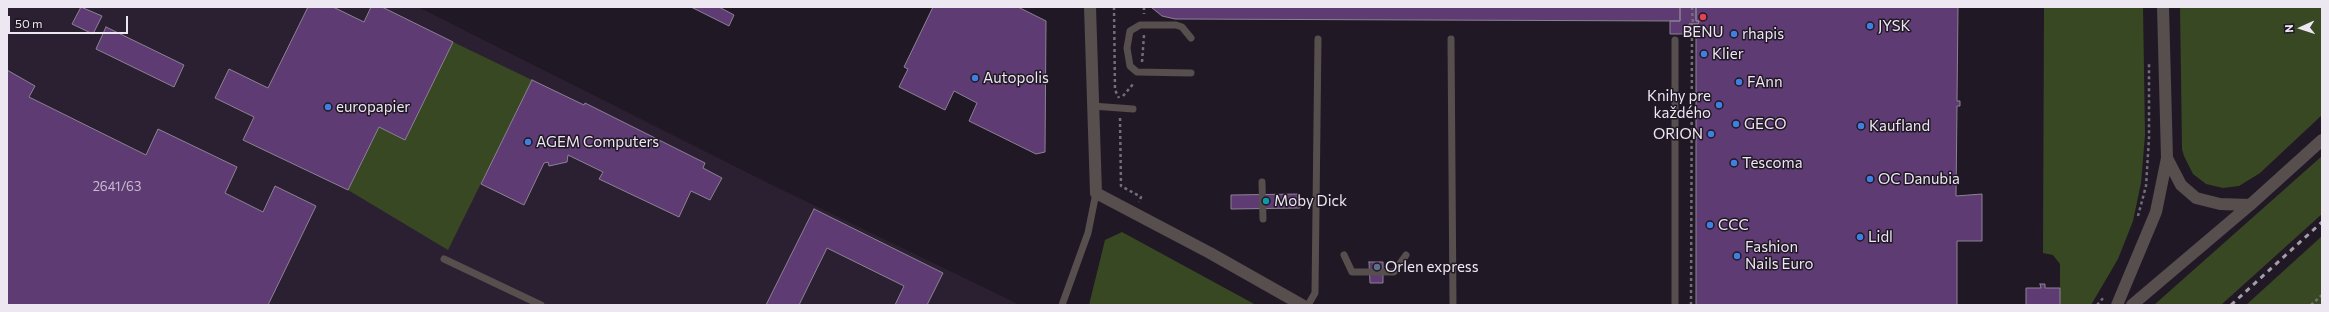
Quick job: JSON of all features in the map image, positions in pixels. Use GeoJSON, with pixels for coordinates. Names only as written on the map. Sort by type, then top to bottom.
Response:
{"type":"FeatureCollection","features":[{"type":"Feature","properties":{"kind":"street"},"geometry":{"type":"LineString","coordinates":[[1090,7],[1096,193],[1210,253],[1302,305]]}},
{"type":"Feature","properties":{"kind":"street"},"geometry":{"type":"LineString","coordinates":[[2116,305],[2156,212],[2167,158],[2163,7]]}},
{"type":"Feature","properties":{"kind":"street"},"geometry":{"type":"LineString","coordinates":[[2132,305],[2250,205],[2322,140]]}},
{"type":"Feature","properties":{"kind":"street"},"geometry":{"type":"LineString","coordinates":[[2167,158],[2181,185],[2196,198],[2220,204],[2250,205]]}},
{"type":"Feature","properties":{"kind":"lane"},"geometry":{"type":"LineString","coordinates":[[1191,38],[1176,24],[1140,25],[1130,31],[1127,48],[1130,66],[1137,72],[1191,73]]}},
{"type":"Feature","properties":{"kind":"lane"},"geometry":{"type":"LineString","coordinates":[[1308,305],[1315,293],[1318,39]]}},
{"type":"Feature","properties":{"kind":"lane"},"geometry":{"type":"LineString","coordinates":[[1451,39],[1453,305]]}},
{"type":"Feature","properties":{"kind":"lane"},"geometry":{"type":"LineString","coordinates":[[1675,40],[1675,305]]}},
{"type":"Feature","properties":{"kind":"lane"},"geometry":{"type":"LineString","coordinates":[[1092,106],[1133,109]]}},
{"type":"Feature","properties":{"kind":"lane"},"geometry":{"type":"LineString","coordinates":[[1262,182],[1263,219]]}},
{"type":"Feature","properties":{"kind":"lane"},"geometry":{"type":"LineString","coordinates":[[1062,305],[1088,233],[1096,193]]}},
{"type":"Feature","properties":{"kind":"lane"},"geometry":{"type":"LineString","coordinates":[[1344,255],[1352,272],[1394,272],[1406,255]]}},
{"type":"Feature","properties":{"kind":"lane"},"geometry":{"type":"LineString","coordinates":[[444,259],[541,305]]}},
{"type":"Feature","properties":{"kind":"path"},"geometry":{"type":"LineString","coordinates":[[1692,7],[1693,24]]}},
{"type":"Feature","properties":{"kind":"path"},"geometry":{"type":"LineString","coordinates":[[1691,305],[1692,34]]}},
{"type":"Feature","properties":{"kind":"path"},"geometry":{"type":"LineString","coordinates":[[2136,222],[2146,186],[2149,138],[2149,61]]}},
{"type":"Feature","properties":{"kind":"path"},"geometry":{"type":"LineString","coordinates":[[2097,305],[2108,289]]}},
{"type":"Feature","properties":{"kind":"path"},"geometry":{"type":"LineString","coordinates":[[2311,305],[2322,295]]}},
{"type":"Feature","properties":{"kind":"shaded area"},"geometry":{"type":"Polygon","coordinates":[[[7,7],[418,7],[772,185],[1020,305],[7,305],[7,7]]]}},
{"type":"Feature","properties":{"kind":"green space"},"geometry":{"type":"Polygon","coordinates":[[[2044,7],[2143,7],[2145,135],[2141,183],[2133,221],[2118,259],[2091,305],[2060,305],[2060,264],[2053,255],[2043,253],[2044,7]]]}},
{"type":"Feature","properties":{"kind":"green space"},"geometry":{"type":"Polygon","coordinates":[[[2180,7],[2322,7],[2322,115],[2260,173],[2239,186],[2223,188],[2206,184],[2193,174],[2184,156],[2182,149],[2180,7]]]}},
{"type":"Feature","properties":{"kind":"green space"},"geometry":{"type":"Polygon","coordinates":[[[453,42],[532,80],[448,250],[348,190],[379,127],[405,140],[453,42]]]}},
{"type":"Feature","properties":{"kind":"green space"},"geometry":{"type":"Polygon","coordinates":[[[2322,156],[2322,214],[2221,305],[2154,305],[2322,156]]]}},
{"type":"Feature","properties":{"kind":"green space"},"geometry":{"type":"Polygon","coordinates":[[[1122,232],[1256,305],[1089,305],[1105,240],[1122,232]]]}},
{"type":"Feature","properties":{"kind":"green space"},"geometry":{"type":"Polygon","coordinates":[[[2322,236],[2322,305],[2246,305],[2322,236]]]}},
{"type":"Feature","properties":{"kind":"building"},"geometry":{"type":"Polygon","coordinates":[[[81,7],[102,16],[93,34],[72,24],[81,7]]]}},
{"type":"Feature","properties":{"kind":"building","name":"europapier"},"geometry":{"type":"Polygon","coordinates":[[[308,7],[333,7],[364,22],[371,7],[382,7],[453,42],[405,140],[379,127],[348,190],[243,140],[254,117],[215,98],[229,69],[268,88],[308,7]]]}},
{"type":"Feature","properties":{"kind":"building"},"geometry":{"type":"Polygon","coordinates":[[[691,7],[719,7],[734,15],[729,26],[691,7]]]}},
{"type":"Feature","properties":{"kind":"building","name":"Autopolis"},"geometry":{"type":"Polygon","coordinates":[[[933,7],[1018,7],[1046,21],[1045,152],[1036,154],[969,121],[977,103],[954,91],[945,110],[899,87],[908,69],[904,67],[933,7]]]}},
{"type":"Feature","properties":{"kind":"building"},"geometry":{"type":"Polygon","coordinates":[[[1151,7],[1680,7],[1680,21],[1175,19],[1162,16],[1151,7]]]}},
{"type":"Feature","properties":{"kind":"building"},"geometry":{"type":"Polygon","coordinates":[[[1680,7],[1696,7],[1696,21],[1699,21],[1698,24],[1689,24],[1689,34],[1670,34],[1670,21],[1680,21],[1680,7]]]}},
{"type":"Feature","properties":{"kind":"building"},"geometry":{"type":"Polygon","coordinates":[[[1696,7],[1958,7],[1957,101],[1960,101],[1960,106],[1957,106],[1956,196],[1982,194],[1982,241],[1957,241],[1957,305],[1696,305],[1696,37],[1699,37],[1699,35],[1689,34],[1689,24],[1698,24],[1699,21],[1696,21],[1696,7]]]}},
{"type":"Feature","properties":{"kind":"building"},"geometry":{"type":"Polygon","coordinates":[[[106,27],[184,65],[174,87],[96,49],[106,27]]]}},
{"type":"Feature","properties":{"kind":"building"},"geometry":{"type":"Polygon","coordinates":[[[7,70],[35,86],[29,97],[146,155],[158,129],[237,167],[225,193],[263,212],[275,186],[316,206],[268,305],[7,305],[7,70]]]}},
{"type":"Feature","properties":{"kind":"building"},"geometry":{"type":"Polygon","coordinates":[[[532,80],[584,105],[585,103],[705,163],[703,168],[722,178],[710,200],[691,191],[679,217],[599,179],[603,172],[568,155],[567,162],[549,166],[548,162],[544,163],[524,205],[481,184],[532,80]]]}},
{"type":"Feature","properties":{"kind":"building","name":"Moby Dick"},"geometry":{"type":"Polygon","coordinates":[[[1300,194],[1300,208],[1231,209],[1231,195],[1300,194]]]}},
{"type":"Feature","properties":{"kind":"building"},"geometry":{"type":"Polygon","coordinates":[[[814,209],[943,273],[927,305],[895,305],[904,286],[827,248],[799,305],[766,305],[814,209]]]}},
{"type":"Feature","properties":{"kind":"building"},"geometry":{"type":"Polygon","coordinates":[[[1369,262],[1383,262],[1383,283],[1370,283],[1369,262]]]}},
{"type":"Feature","properties":{"kind":"building"},"geometry":{"type":"Polygon","coordinates":[[[2040,284],[2045,284],[2045,288],[2060,288],[2060,305],[2026,305],[2026,288],[2041,288],[2040,284]]]}},
{"type":"Feature","properties":{"kind":"railway"},"geometry":{"type":"LineString","coordinates":[[2231,305],[2322,222]]}},
{"type":"Feature","properties":{"kind":"place","name":"BENU"},"geometry":{"type":"Point","coordinates":[1703,17]}},
{"type":"Feature","properties":{"kind":"place","name":"JYSK"},"geometry":{"type":"Point","coordinates":[1870,26]}},
{"type":"Feature","properties":{"kind":"place","name":"rhapis"},"geometry":{"type":"Point","coordinates":[1734,34]}},
{"type":"Feature","properties":{"kind":"place","name":"Klier"},"geometry":{"type":"Point","coordinates":[1704,54]}},
{"type":"Feature","properties":{"kind":"place","name":"Autopolis"},"geometry":{"type":"Point","coordinates":[975,78]}},
{"type":"Feature","properties":{"kind":"place","name":"FAnn"},"geometry":{"type":"Point","coordinates":[1739,82]}},
{"type":"Feature","properties":{"kind":"place","name":"Knihy pre každého"},"geometry":{"type":"Point","coordinates":[1719,105]}},
{"type":"Feature","properties":{"kind":"place","name":"europapier"},"geometry":{"type":"Point","coordinates":[328,107]}},
{"type":"Feature","properties":{"kind":"place","name":"GECO"},"geometry":{"type":"Point","coordinates":[1736,124]}},
{"type":"Feature","properties":{"kind":"place","name":"Kaufland"},"geometry":{"type":"Point","coordinates":[1861,126]}},
{"type":"Feature","properties":{"kind":"place","name":"ORION"},"geometry":{"type":"Point","coordinates":[1711,134]}},
{"type":"Feature","properties":{"kind":"place","name":"AGEM Computers"},"geometry":{"type":"Point","coordinates":[528,142]}},
{"type":"Feature","properties":{"kind":"place","name":"Tescoma"},"geometry":{"type":"Point","coordinates":[1734,163]}},
{"type":"Feature","properties":{"kind":"place","name":"OC Danubia"},"geometry":{"type":"Point","coordinates":[1870,179]}},
{"type":"Feature","properties":{"kind":"place","name":"Moby Dick"},"geometry":{"type":"Point","coordinates":[1266,201]}},
{"type":"Feature","properties":{"kind":"place","name":"CCC"},"geometry":{"type":"Point","coordinates":[1710,225]}},
{"type":"Feature","properties":{"kind":"place","name":"Lidl"},"geometry":{"type":"Point","coordinates":[1860,237]}},
{"type":"Feature","properties":{"kind":"place","name":"Fashion Nails Euro"},"geometry":{"type":"Point","coordinates":[1737,256]}},
{"type":"Feature","properties":{"kind":"place","name":"Orlen express"},"geometry":{"type":"Point","coordinates":[1377,267]}}]}
